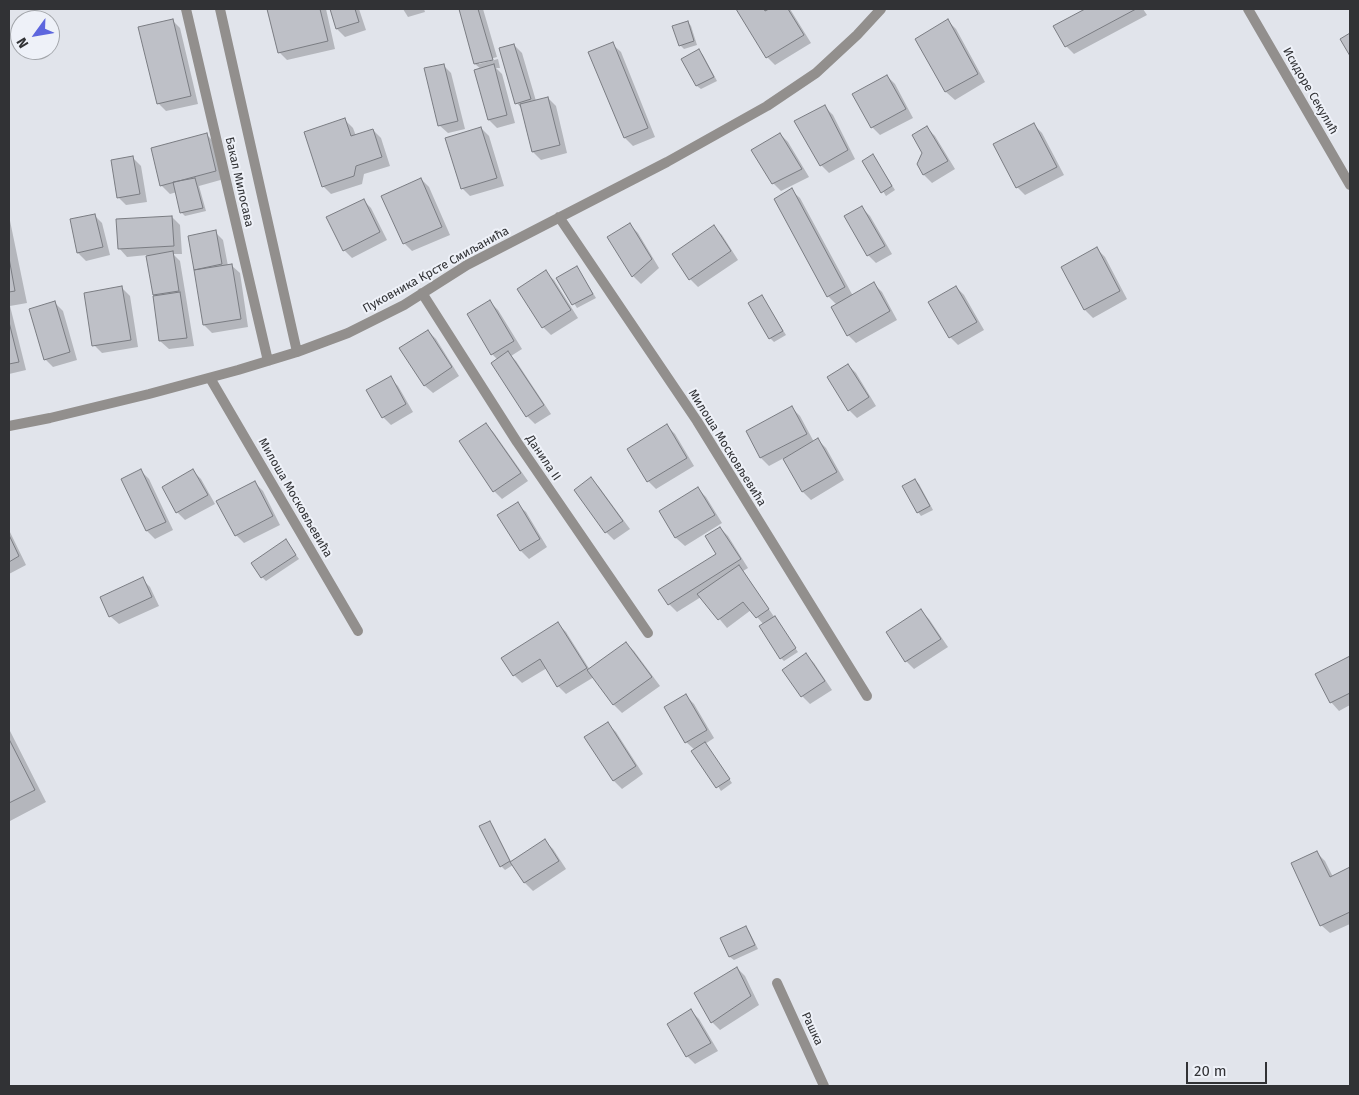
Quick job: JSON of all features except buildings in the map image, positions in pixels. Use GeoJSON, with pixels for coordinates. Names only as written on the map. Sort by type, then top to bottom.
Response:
{"type":"FeatureCollection","features":[{"type":"Feature","properties":{"kind":"street","name":"Бакал Милосава"},"geometry":{"type":"LineString","coordinates":[[186,9],[268,361]]}},
{"type":"Feature","properties":{"kind":"street","name":"Бакал Милосава"},"geometry":{"type":"LineString","coordinates":[[220,9],[297,352]]}},
{"type":"Feature","properties":{"kind":"street","name":"Пуковника Крсте Смиљанића"},"geometry":{"type":"LineString","coordinates":[[9,426],[50,418],[210,378],[297,352],[348,333],[404,305],[467,265],[667,162],[767,106],[816,73],[857,35],[881,9]]}},
{"type":"Feature","properties":{"kind":"street","name":"Исидоре Секулић"},"geometry":{"type":"LineString","coordinates":[[1248,9],[1350,185]]}},
{"type":"Feature","properties":{"kind":"street","name":"Милоша Московљевића"},"geometry":{"type":"LineString","coordinates":[[559,217],[697,421],[867,696]]}},
{"type":"Feature","properties":{"kind":"street","name":"Данила II"},"geometry":{"type":"LineString","coordinates":[[422,293],[517,442],[648,634]]}},
{"type":"Feature","properties":{"kind":"street","name":"Милоша Московљевића"},"geometry":{"type":"LineString","coordinates":[[210,378],[358,630]]}},
{"type":"Feature","properties":{"kind":"street","name":"Рашка"},"geometry":{"type":"LineString","coordinates":[[777,983],[824,1086]]}}]}
